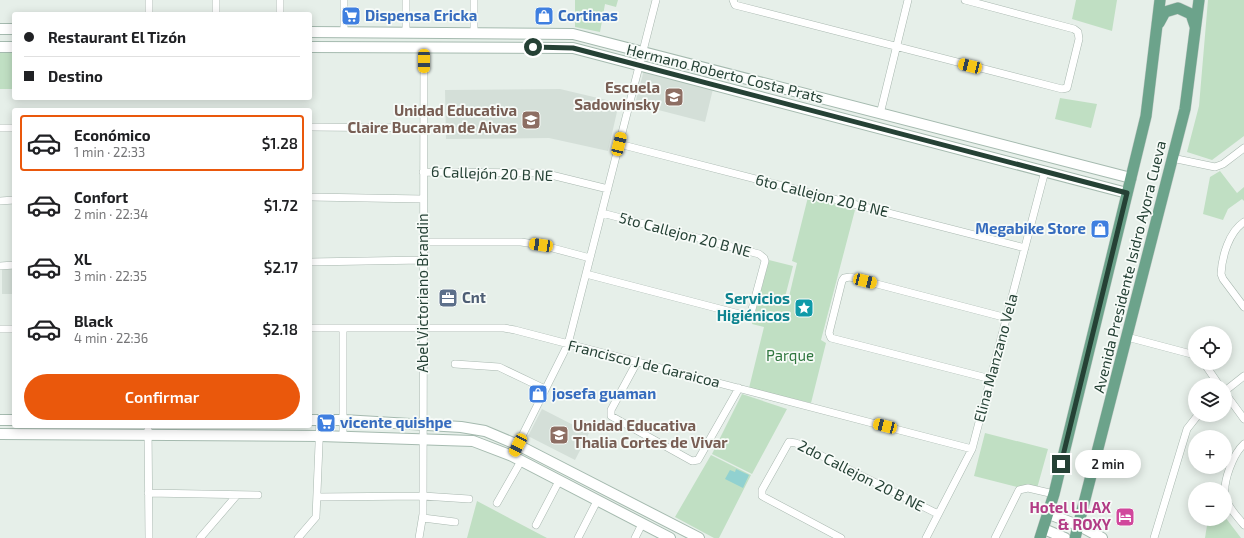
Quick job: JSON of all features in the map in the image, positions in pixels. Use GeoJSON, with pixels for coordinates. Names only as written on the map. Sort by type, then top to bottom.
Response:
{"type":"FeatureCollection","features":[{"type":"Feature","properties":{"kind":"main road","name":"Avenida Presidente Isidro Ayora Cueva"},"geometry":{"type":"LineString","coordinates":[[1042,534],[1054,494],[1146,116],[1160,0]]}},
{"type":"Feature","properties":{"kind":"main road","name":"Avenida Presidente Isidro Ayora Cueva"},"geometry":{"type":"LineString","coordinates":[[1075,538],[1080,526],[1185,109],[1199,0]]}},
{"type":"Feature","properties":{"kind":"main road"},"geometry":{"type":"LineString","coordinates":[[1158,24],[1165,12],[1178,8],[1191,14],[1196,27]]}},
{"type":"Feature","properties":{"kind":"street"},"geometry":{"type":"LineString","coordinates":[[149,0],[149,12]]}},
{"type":"Feature","properties":{"kind":"street"},"geometry":{"type":"LineString","coordinates":[[216,0],[216,12]]}},
{"type":"Feature","properties":{"kind":"street"},"geometry":{"type":"LineString","coordinates":[[280,0],[280,12]]}},
{"type":"Feature","properties":{"kind":"street"},"geometry":{"type":"LineString","coordinates":[[344,0],[344,32]]}},
{"type":"Feature","properties":{"kind":"street"},"geometry":{"type":"LineString","coordinates":[[406,0],[406,33]]}},
{"type":"Feature","properties":{"kind":"street"},"geometry":{"type":"LineString","coordinates":[[474,0],[474,33]]}},
{"type":"Feature","properties":{"kind":"street"},"geometry":{"type":"LineString","coordinates":[[497,503],[516,458],[518,445],[568,344],[656,0]]}},
{"type":"Feature","properties":{"kind":"street"},"geometry":{"type":"LineString","coordinates":[[733,0],[735,5],[1062,89],[1067,88],[1079,39],[1078,32],[1074,29],[965,0]]}},
{"type":"Feature","properties":{"kind":"street"},"geometry":{"type":"LineString","coordinates":[[880,114],[908,0]]}},
{"type":"Feature","properties":{"kind":"street"},"geometry":{"type":"LineString","coordinates":[[0,29],[12,30]]}},
{"type":"Feature","properties":{"kind":"street","name":"Hermano Roberto Costa Prats"},"geometry":{"type":"LineString","coordinates":[[312,32],[572,34],[1131,178]]}},
{"type":"Feature","properties":{"kind":"street"},"geometry":{"type":"LineString","coordinates":[[0,47],[12,47]]}},
{"type":"Feature","properties":{"kind":"street","name":"Hermano Roberto Costa Prats"},"geometry":{"type":"LineString","coordinates":[[312,47],[564,47],[936,142],[1127,193]]}},
{"type":"Feature","properties":{"kind":"street","name":"Abel Victoriano Brandin"},"geometry":{"type":"LineString","coordinates":[[419,538],[423,518],[424,48]]}},
{"type":"Feature","properties":{"kind":"street"},"geometry":{"type":"LineString","coordinates":[[312,127],[424,128]]}},
{"type":"Feature","properties":{"kind":"street"},"geometry":{"type":"LineString","coordinates":[[0,128],[12,128]]}},
{"type":"Feature","properties":{"kind":"street"},"geometry":{"type":"LineString","coordinates":[[936,142],[939,129]]}},
{"type":"Feature","properties":{"kind":"street","name":"6to Callejon 20 B NE"},"geometry":{"type":"LineString","coordinates":[[619,144],[1025,248]]}},
{"type":"Feature","properties":{"kind":"street"},"geometry":{"type":"LineString","coordinates":[[1172,158],[1215,167],[1223,164],[1244,148]]}},
{"type":"Feature","properties":{"kind":"street","name":"Elina Manzano Vela"},"geometry":{"type":"LineString","coordinates":[[926,538],[972,449],[1045,171]]}},
{"type":"Feature","properties":{"kind":"street","name":"6 Callejón 20 B NE"},"geometry":{"type":"LineString","coordinates":[[424,172],[543,173],[608,189]]}},
{"type":"Feature","properties":{"kind":"street"},"geometry":{"type":"LineString","coordinates":[[312,197],[423,199]]}},
{"type":"Feature","properties":{"kind":"street"},"geometry":{"type":"LineString","coordinates":[[0,200],[12,200]]}},
{"type":"Feature","properties":{"kind":"street","name":"5to Callejon 20 B NE"},"geometry":{"type":"LineString","coordinates":[[586,274],[747,316],[751,313],[765,261],[759,254],[602,213]]}},
{"type":"Feature","properties":{"kind":"street"},"geometry":{"type":"LineString","coordinates":[[1244,222],[1235,228],[1230,236],[1221,274],[1223,279],[1244,307]]}},
{"type":"Feature","properties":{"kind":"street"},"geometry":{"type":"LineString","coordinates":[[423,242],[521,242],[541,245],[590,258]]}},
{"type":"Feature","properties":{"kind":"street"},"geometry":{"type":"LineString","coordinates":[[312,262],[423,260]]}},
{"type":"Feature","properties":{"kind":"street"},"geometry":{"type":"LineString","coordinates":[[0,266],[12,265]]}},
{"type":"Feature","properties":{"kind":"street"},"geometry":{"type":"LineString","coordinates":[[991,379],[831,338],[829,333],[842,281],[844,278],[850,277],[1007,318]]}},
{"type":"Feature","properties":{"kind":"street","name":"Francisco J de Garaicoa"},"geometry":{"type":"LineString","coordinates":[[312,328],[504,328],[972,449]]}},
{"type":"Feature","properties":{"kind":"street"},"geometry":{"type":"LineString","coordinates":[[343,328],[343,436]]}},
{"type":"Feature","properties":{"kind":"street"},"geometry":{"type":"LineString","coordinates":[[0,329],[12,329]]}},
{"type":"Feature","properties":{"kind":"street"},"geometry":{"type":"LineString","coordinates":[[1127,337],[1188,352]]}},
{"type":"Feature","properties":{"kind":"street"},"geometry":{"type":"LineString","coordinates":[[637,362],[611,410],[611,416],[692,461],[698,460],[739,388]]}},
{"type":"Feature","properties":{"kind":"street"},"geometry":{"type":"LineString","coordinates":[[455,364],[499,367],[545,389]]}},
{"type":"Feature","properties":{"kind":"street"},"geometry":{"type":"LineString","coordinates":[[1232,386],[1244,376]]}},
{"type":"Feature","properties":{"kind":"street"},"geometry":{"type":"LineString","coordinates":[[1232,402],[1244,420]]}},
{"type":"Feature","properties":{"kind":"street"},"geometry":{"type":"LineString","coordinates":[[0,420],[12,420]]}},
{"type":"Feature","properties":{"kind":"street"},"geometry":{"type":"LineString","coordinates":[[298,538],[316,517],[320,436],[315,420],[343,420],[474,428],[518,445],[699,538]]}},
{"type":"Feature","properties":{"kind":"street"},"geometry":{"type":"LineString","coordinates":[[1154,538],[1187,429],[1192,422]]}},
{"type":"Feature","properties":{"kind":"street"},"geometry":{"type":"LineString","coordinates":[[148,430],[149,538]]}},
{"type":"Feature","properties":{"kind":"street"},"geometry":{"type":"LineString","coordinates":[[0,434],[148,430],[423,438],[473,441],[516,458],[670,538]]}},
{"type":"Feature","properties":{"kind":"street","name":"2do Callejon 20 B NE"},"geometry":{"type":"LineString","coordinates":[[841,538],[764,498],[762,490],[785,446],[789,442],[796,443],[938,514]]}},
{"type":"Feature","properties":{"kind":"street"},"geometry":{"type":"LineString","coordinates":[[1244,444],[1235,454],[1225,492],[1229,506],[1244,525]]}},
{"type":"Feature","properties":{"kind":"street"},"geometry":{"type":"LineString","coordinates":[[536,525],[559,481]]}},
{"type":"Feature","properties":{"kind":"street"},"geometry":{"type":"LineString","coordinates":[[995,538],[1019,490],[1028,488],[1054,494]]}},
{"type":"Feature","properties":{"kind":"street"},"geometry":{"type":"LineString","coordinates":[[148,493],[258,495]]}},
{"type":"Feature","properties":{"kind":"street"},"geometry":{"type":"LineString","coordinates":[[200,538],[237,495]]}},
{"type":"Feature","properties":{"kind":"street"},"geometry":{"type":"LineString","coordinates":[[317,497],[423,496],[469,499]]}},
{"type":"Feature","properties":{"kind":"street"},"geometry":{"type":"LineString","coordinates":[[578,538],[597,501]]}},
{"type":"Feature","properties":{"kind":"street"},"geometry":{"type":"LineString","coordinates":[[1049,514],[1080,526],[1102,538]]}},
{"type":"Feature","properties":{"kind":"street"},"geometry":{"type":"LineString","coordinates":[[423,518],[455,522]]}},
{"type":"Feature","properties":{"kind":"street"},"geometry":{"type":"LineString","coordinates":[[635,538],[642,524]]}},
{"type":"Feature","properties":{"kind":"street"},"geometry":{"type":"LineString","coordinates":[[1042,534],[1065,538]]}},
{"type":"Feature","properties":{"kind":"shaded area","name":"Escuela Sadowinsky"},"geometry":{"type":"Polygon","coordinates":[[[644,70],[713,89],[705,122],[635,104],[644,70]]]}},
{"type":"Feature","properties":{"kind":"shaded area","name":"Unidad Educativa Claire Bucaram de Aivas"},"geometry":{"type":"Polygon","coordinates":[[[560,89],[619,103],[608,151],[549,138],[446,139],[445,90],[560,89]]]}},
{"type":"Feature","properties":{"kind":"shaded area"},"geometry":{"type":"Polygon","coordinates":[[[2,269],[12,269],[12,294],[2,294],[2,269]]]}},
{"type":"Feature","properties":{"kind":"shaded area","name":"Unidad Educativa Thalia Cortes de Vivar"},"geometry":{"type":"Polygon","coordinates":[[[542,409],[589,433],[575,460],[528,436],[542,409]]]}},
{"type":"Feature","properties":{"kind":"green space"},"geometry":{"type":"Polygon","coordinates":[[[575,0],[618,0],[616,7],[605,4],[600,32],[575,27],[575,0]]]}},
{"type":"Feature","properties":{"kind":"green space"},"geometry":{"type":"Polygon","coordinates":[[[1076,0],[1117,0],[1112,31],[1072,19],[1076,0]]]}},
{"type":"Feature","properties":{"kind":"green space"},"geometry":{"type":"Polygon","coordinates":[[[1208,0],[1244,0],[1244,136],[1212,160],[1187,152],[1199,106],[1208,0]]]}},
{"type":"Feature","properties":{"kind":"green space"},"geometry":{"type":"Polygon","coordinates":[[[0,47],[12,47],[12,89],[0,89],[0,47]]]}},
{"type":"Feature","properties":{"kind":"green space"},"geometry":{"type":"Polygon","coordinates":[[[1060,98],[1097,104],[1091,128],[1055,119],[1060,98]]]}},
{"type":"Feature","properties":{"kind":"green space"},"geometry":{"type":"Polygon","coordinates":[[[1220,171],[1237,193],[1244,187],[1244,201],[1242,199],[1228,209],[1223,220],[1203,214],[1210,177],[1220,171]]]}},
{"type":"Feature","properties":{"kind":"green space","name":"Parque"},"geometry":{"type":"Polygon","coordinates":[[[808,197],[855,210],[821,340],[826,343],[811,403],[749,388],[764,327],[752,324],[759,298],[787,305],[797,263],[792,261],[808,197]]]}},
{"type":"Feature","properties":{"kind":"green space"},"geometry":{"type":"Polygon","coordinates":[[[769,260],[793,266],[784,301],[760,294],[769,260]]]}},
{"type":"Feature","properties":{"kind":"green space"},"geometry":{"type":"Polygon","coordinates":[[[742,394],[787,409],[752,474],[712,454],[742,394]]]}},
{"type":"Feature","properties":{"kind":"green space"},"geometry":{"type":"Polygon","coordinates":[[[985,433],[1048,449],[1036,492],[974,476],[985,433]]]}},
{"type":"Feature","properties":{"kind":"green space"},"geometry":{"type":"Polygon","coordinates":[[[711,455],[751,475],[719,538],[714,538],[675,517],[711,455]]]}},
{"type":"Feature","properties":{"kind":"green space"},"geometry":{"type":"Polygon","coordinates":[[[477,501],[547,538],[467,538],[477,501]]]}},
{"type":"Feature","properties":{"kind":"green space"},"geometry":{"type":"Polygon","coordinates":[[[1207,526],[1232,526],[1241,538],[1205,538],[1207,526]]]}},
{"type":"Feature","properties":{"kind":"water"},"geometry":{"type":"Polygon","coordinates":[[[736,469],[749,475],[743,488],[725,479],[730,470],[735,472],[736,469]]]}},
{"type":"Feature","properties":{"kind":"place","name":"Dispensa Ericka"},"geometry":{"type":"Point","coordinates":[351,16]}},
{"type":"Feature","properties":{"kind":"place","name":"Cortinas"},"geometry":{"type":"Point","coordinates":[544,16]}},
{"type":"Feature","properties":{"kind":"place","name":"Escuela Sadowinsky"},"geometry":{"type":"Point","coordinates":[674,97]}},
{"type":"Feature","properties":{"kind":"place","name":"Unidad Educativa Claire Bucaram de Aivas"},"geometry":{"type":"Point","coordinates":[531,120]}},
{"type":"Feature","properties":{"kind":"place","name":"Megabike Store"},"geometry":{"type":"Point","coordinates":[1100,229]}},
{"type":"Feature","properties":{"kind":"place","name":"Cnt"},"geometry":{"type":"Point","coordinates":[448,298]}},
{"type":"Feature","properties":{"kind":"place","name":"Servicios Higiénicos"},"geometry":{"type":"Point","coordinates":[804,308]}},
{"type":"Feature","properties":{"kind":"place","name":"josefa guaman"},"geometry":{"type":"Point","coordinates":[538,394]}},
{"type":"Feature","properties":{"kind":"place","name":"vicente quishpe"},"geometry":{"type":"Point","coordinates":[326,423]}},
{"type":"Feature","properties":{"kind":"place","name":"Unidad Educativa Thalia Cortes de Vivar"},"geometry":{"type":"Point","coordinates":[559,435]}},
{"type":"Feature","properties":{"kind":"place","name":"Hotel LILAX & ROXY"},"geometry":{"type":"Point","coordinates":[1125,517]}},
{"type":"Feature","properties":{"kind":"route"},"geometry":{"type":"LineString","coordinates":[[533,47],[573,48],[1127,193],[1061,464]]}}]}
